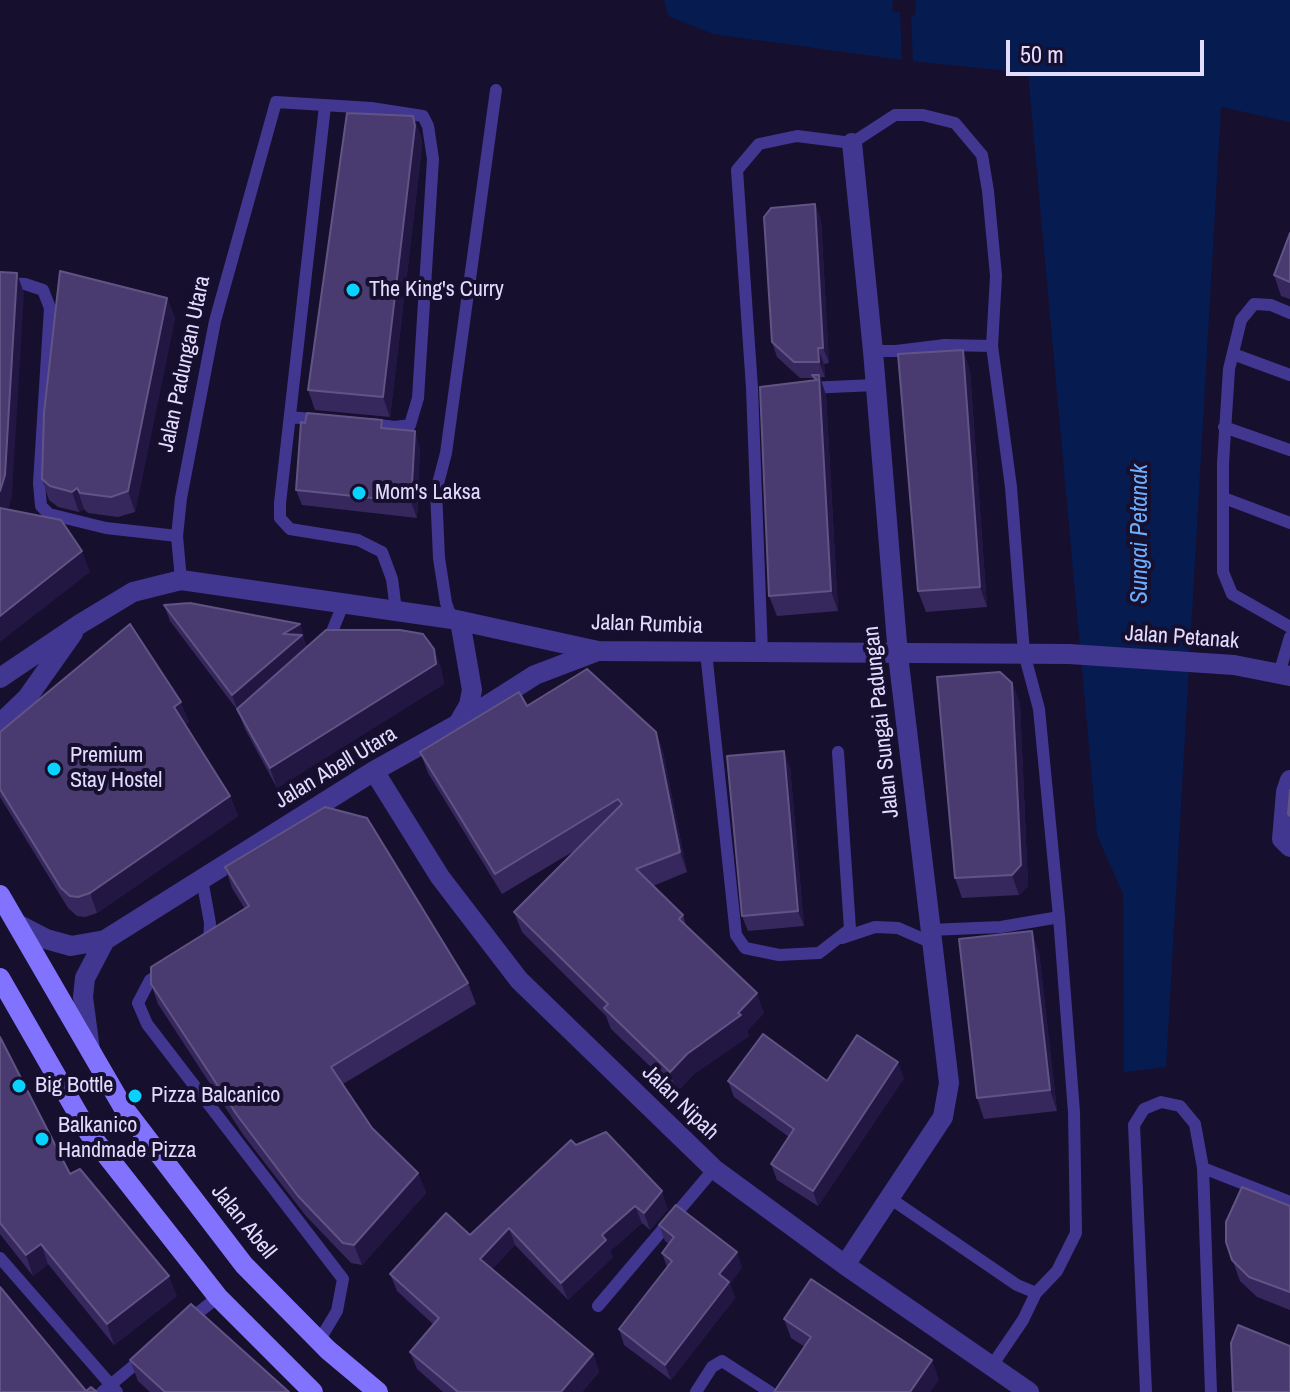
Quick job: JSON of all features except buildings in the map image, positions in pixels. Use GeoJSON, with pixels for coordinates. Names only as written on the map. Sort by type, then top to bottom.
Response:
{"type":"FeatureCollection","features":[{"type":"Feature","properties":{"kind":"main road","name":"Jalan Abell"},"geometry":{"type":"LineString","coordinates":[[0,895],[123,1107],[244,1265],[319,1341],[378,1392]]}},
{"type":"Feature","properties":{"kind":"main road"},"geometry":{"type":"LineString","coordinates":[[0,978],[89,1133],[218,1297],[313,1392]]}},
{"type":"Feature","properties":{"kind":"street","name":"Jalan Sungai Padungan"},"geometry":{"type":"LineString","coordinates":[[845,1265],[943,1117],[949,1083],[898,655],[852,143]]}},
{"type":"Feature","properties":{"kind":"street","name":"Jalan Rumbia"},"geometry":{"type":"LineString","coordinates":[[181,580],[456,620],[598,651],[1069,654]]}},
{"type":"Feature","properties":{"kind":"street"},"geometry":{"type":"LineString","coordinates":[[0,678],[133,592],[181,580]]}},
{"type":"Feature","properties":{"kind":"street"},"geometry":{"type":"LineString","coordinates":[[456,620],[472,690],[469,705],[458,724]]}},
{"type":"Feature","properties":{"kind":"street"},"geometry":{"type":"LineString","coordinates":[[0,724],[27,698],[80,624]]}},
{"type":"Feature","properties":{"kind":"street","name":"Jalan Abell Utara"},"geometry":{"type":"LineString","coordinates":[[105,940],[374,771],[458,724],[535,675],[598,651]]}},
{"type":"Feature","properties":{"kind":"street","name":"Jalan Petanak"},"geometry":{"type":"LineString","coordinates":[[1069,654],[1210,663],[1284,675]]}},
{"type":"Feature","properties":{"kind":"street","name":"Jalan Nipah"},"geometry":{"type":"LineString","coordinates":[[374,771],[440,877],[519,980],[714,1169],[845,1265],[1029,1392]]}},
{"type":"Feature","properties":{"kind":"street"},"geometry":{"type":"LineString","coordinates":[[1290,780],[1282,839],[1290,847]]}},
{"type":"Feature","properties":{"kind":"street"},"geometry":{"type":"LineString","coordinates":[[19,925],[46,939],[71,946],[105,940]]}},
{"type":"Feature","properties":{"kind":"street"},"geometry":{"type":"LineString","coordinates":[[90,1051],[84,1006],[85,978],[105,940]]}},
{"type":"Feature","properties":{"kind":"lane"},"geometry":{"type":"LineString","coordinates":[[456,620],[446,603],[439,558],[436,491],[446,453],[496,90]]}},
{"type":"Feature","properties":{"kind":"lane","name":"Jalan Padungan Utara"},"geometry":{"type":"LineString","coordinates":[[181,580],[177,536],[181,498],[215,321],[276,102],[371,108],[423,116],[428,126],[433,159],[418,398],[410,425],[365,424]]}},
{"type":"Feature","properties":{"kind":"lane"},"geometry":{"type":"LineString","coordinates":[[325,106],[280,518],[290,529],[358,540],[382,552],[392,579],[396,610]]}},
{"type":"Feature","properties":{"kind":"lane"},"geometry":{"type":"LineString","coordinates":[[762,653],[752,388],[737,170],[759,144],[797,136],[852,143],[895,115],[923,115],[955,123],[982,155],[996,276],[992,346],[1011,487],[1024,653],[1039,709],[1074,1112],[1076,1233],[1057,1271],[1036,1293],[1023,1320],[991,1367]]}},
{"type":"Feature","properties":{"kind":"lane"},"geometry":{"type":"LineString","coordinates":[[0,283],[25,284],[43,290],[50,308],[39,483],[41,506],[49,514],[106,528],[177,536]]}},
{"type":"Feature","properties":{"kind":"lane"},"geometry":{"type":"LineString","coordinates":[[1290,313],[1271,305],[1254,304],[1241,320],[1229,369],[1224,427],[1223,572],[1232,594],[1290,627]]}},
{"type":"Feature","properties":{"kind":"lane"},"geometry":{"type":"LineString","coordinates":[[873,351],[945,345],[992,346]]}},
{"type":"Feature","properties":{"kind":"lane"},"geometry":{"type":"LineString","coordinates":[[1233,354],[1290,375]]}},
{"type":"Feature","properties":{"kind":"lane"},"geometry":{"type":"LineString","coordinates":[[793,388],[876,385]]}},
{"type":"Feature","properties":{"kind":"lane"},"geometry":{"type":"LineString","coordinates":[[752,388],[766,388]]}},
{"type":"Feature","properties":{"kind":"lane"},"geometry":{"type":"LineString","coordinates":[[290,417],[335,421]]}},
{"type":"Feature","properties":{"kind":"lane"},"geometry":{"type":"LineString","coordinates":[[1224,427],[1290,450]]}},
{"type":"Feature","properties":{"kind":"lane"},"geometry":{"type":"LineString","coordinates":[[1224,498],[1290,523]]}},
{"type":"Feature","properties":{"kind":"lane"},"geometry":{"type":"LineString","coordinates":[[315,655],[326,646],[344,602]]}},
{"type":"Feature","properties":{"kind":"lane"},"geometry":{"type":"LineString","coordinates":[[1284,675],[1290,637]]}},
{"type":"Feature","properties":{"kind":"lane"},"geometry":{"type":"LineString","coordinates":[[706,652],[736,935],[745,948],[779,955],[819,953],[850,929],[838,752]]}},
{"type":"Feature","properties":{"kind":"lane"},"geometry":{"type":"LineString","coordinates":[[197,954],[209,947],[210,923],[202,879]]}},
{"type":"Feature","properties":{"kind":"lane"},"geometry":{"type":"LineString","coordinates":[[836,941],[875,927],[898,928],[930,936],[1059,917]]}},
{"type":"Feature","properties":{"kind":"lane"},"geometry":{"type":"LineString","coordinates":[[173,967],[150,980],[138,1003],[147,1024],[343,1279],[337,1311],[319,1341]]}},
{"type":"Feature","properties":{"kind":"lane"},"geometry":{"type":"LineString","coordinates":[[1146,1392],[1134,1125],[1144,1109],[1161,1102],[1180,1106],[1195,1124],[1203,1168],[1211,1392]]}},
{"type":"Feature","properties":{"kind":"lane"},"geometry":{"type":"LineString","coordinates":[[1203,1168],[1290,1202]]}},
{"type":"Feature","properties":{"kind":"lane"},"geometry":{"type":"LineString","coordinates":[[598,1306],[714,1169]]}},
{"type":"Feature","properties":{"kind":"lane"},"geometry":{"type":"LineString","coordinates":[[891,1199],[1017,1285],[1036,1293]]}},
{"type":"Feature","properties":{"kind":"lane"},"geometry":{"type":"LineString","coordinates":[[0,1258],[110,1390],[158,1346]]}},
{"type":"Feature","properties":{"kind":"lane"},"geometry":{"type":"LineString","coordinates":[[182,1326],[218,1297]]}},
{"type":"Feature","properties":{"kind":"lane"},"geometry":{"type":"LineString","coordinates":[[696,1392],[712,1367],[722,1361],[770,1392]]}},
{"type":"Feature","properties":{"kind":"water","name":"Sungai Petanak"},"geometry":{"type":"Polygon","coordinates":[[[664,0],[1290,0],[1290,122],[1221,107],[1166,1067],[1124,1072],[1123,894],[1097,835],[1028,73],[902,60],[713,34],[668,16],[664,0]]]}},
{"type":"Feature","properties":{"kind":"pier"},"geometry":{"type":"Polygon","coordinates":[[[893,0],[916,0],[915,15],[911,16],[913,61],[902,60],[900,12],[892,11],[893,0]]]}},
{"type":"Feature","properties":{"kind":"place","name":"The King's Curry"},"geometry":{"type":"Point","coordinates":[353,290]}},
{"type":"Feature","properties":{"kind":"place","name":"Mom's Laksa"},"geometry":{"type":"Point","coordinates":[359,493]}},
{"type":"Feature","properties":{"kind":"place","name":"Premium Stay Hostel"},"geometry":{"type":"Point","coordinates":[54,769]}},
{"type":"Feature","properties":{"kind":"place","name":"Big Bottle"},"geometry":{"type":"Point","coordinates":[19,1086]}},
{"type":"Feature","properties":{"kind":"place","name":"Pizza Balcanico"},"geometry":{"type":"Point","coordinates":[135,1096]}},
{"type":"Feature","properties":{"kind":"place","name":"Balkanico Handmade Pizza"},"geometry":{"type":"Point","coordinates":[42,1139]}}]}
